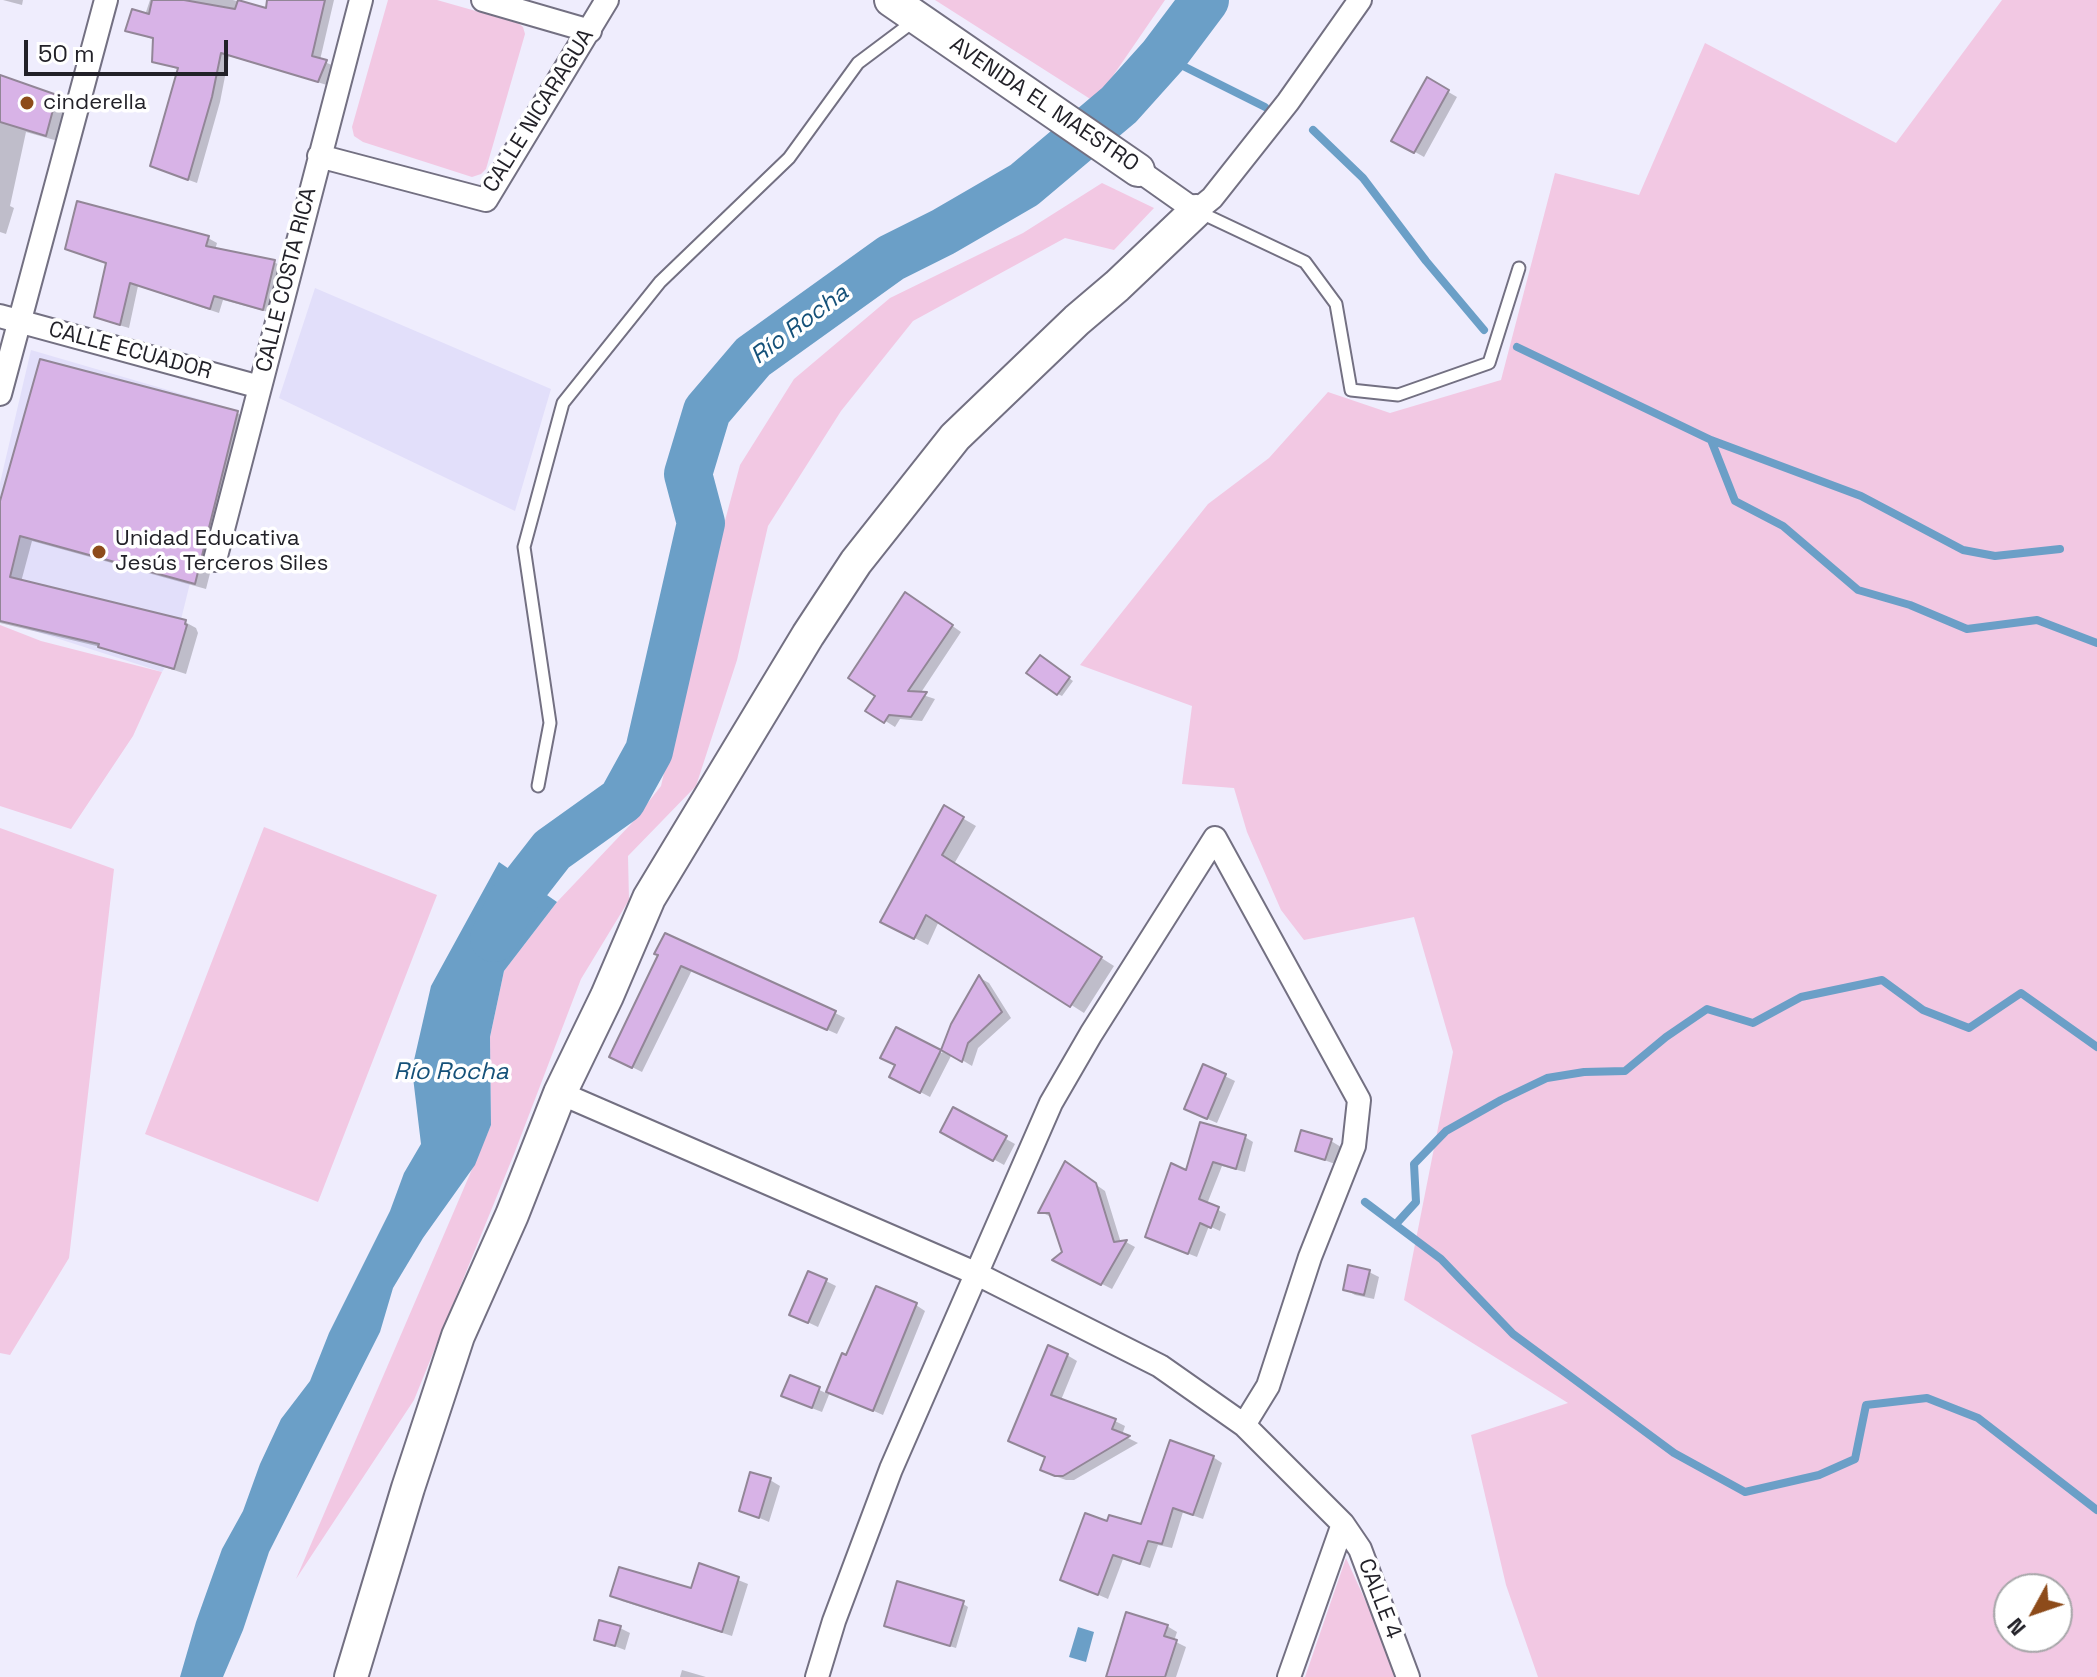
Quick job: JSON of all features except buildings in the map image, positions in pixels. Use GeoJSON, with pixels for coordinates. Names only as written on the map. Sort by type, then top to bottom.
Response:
{"type":"FeatureCollection","features":[{"type":"Feature","properties":{"kind":"street"},"geometry":{"type":"LineString","coordinates":[[0,394],[10,319],[106,0]]}},
{"type":"Feature","properties":{"kind":"street","name":"CALLE COSTA RICA"},"geometry":{"type":"LineString","coordinates":[[215,560],[361,0]]}},
{"type":"Feature","properties":{"kind":"street"},"geometry":{"type":"LineString","coordinates":[[483,0],[590,31]]}},
{"type":"Feature","properties":{"kind":"street","name":"CALLE NICARAGUA"},"geometry":{"type":"LineString","coordinates":[[319,156],[486,200],[607,0]]}},
{"type":"Feature","properties":{"kind":"street","name":"AVENIDA EL MAESTRO"},"geometry":{"type":"LineString","coordinates":[[891,0],[1196,211]]}},
{"type":"Feature","properties":{"kind":"street"},"geometry":{"type":"LineString","coordinates":[[351,1677],[458,1336],[512,1215],[560,1093],[607,996],[649,898],[808,635],[856,562],[955,437],[1077,320],[1212,198],[1288,102],[1360,0]]}},
{"type":"Feature","properties":{"kind":"street","name":"CALLE ECUADOR"},"geometry":{"type":"LineString","coordinates":[[10,319],[260,387]]}},
{"type":"Feature","properties":{"kind":"street"},"geometry":{"type":"LineString","coordinates":[[817,1677],[834,1621],[891,1469],[1051,1103],[1215,838],[1359,1100],[1354,1146],[1310,1257],[1268,1386],[1244,1425]]}},
{"type":"Feature","properties":{"kind":"street","name":"CALLE 4"},"geometry":{"type":"LineString","coordinates":[[560,1093],[975,1273],[1160,1366],[1244,1425],[1343,1524],[1360,1549],[1408,1677]]}},
{"type":"Feature","properties":{"kind":"street"},"geometry":{"type":"LineString","coordinates":[[1289,1677],[1343,1524]]}},
{"type":"Feature","properties":{"kind":"lane"},"geometry":{"type":"LineString","coordinates":[[538,786],[550,723],[524,547],[563,403],[660,282],[789,158],[858,63],[918,18]]}},
{"type":"Feature","properties":{"kind":"lane"},"geometry":{"type":"LineString","coordinates":[[1196,211],[1305,262],[1336,304],[1351,390],[1398,395],[1489,363],[1519,268]]}},
{"type":"Feature","properties":{"kind":"shaded area"},"geometry":{"type":"Polygon","coordinates":[[[388,0],[437,0],[523,27],[525,34],[486,169],[481,174],[472,177],[363,142],[354,136],[352,127],[388,0]]]}},
{"type":"Feature","properties":{"kind":"shaded area"},"geometry":{"type":"Polygon","coordinates":[[[935,0],[1165,0],[1095,102],[935,0]]]}},
{"type":"Feature","properties":{"kind":"shaded area"},"geometry":{"type":"Polygon","coordinates":[[[2002,0],[2097,0],[2097,1677],[1538,1677],[1506,1585],[1471,1435],[1568,1403],[1404,1300],[1453,1052],[1414,917],[1304,940],[1281,910],[1247,832],[1234,788],[1182,784],[1192,706],[1080,665],[1208,504],[1269,458],[1328,392],[1390,413],[1501,380],[1555,173],[1639,195],[1705,43],[1896,143],[2002,0]]]}},
{"type":"Feature","properties":{"kind":"shaded area"},"geometry":{"type":"Polygon","coordinates":[[[1102,183],[1154,208],[1114,250],[1065,238],[913,321],[841,411],[768,526],[737,660],[696,786],[628,856],[629,900],[581,979],[414,1400],[296,1579],[491,1125],[490,1037],[504,971],[557,902],[631,824],[661,786],[702,606],[740,465],[794,379],[890,298],[1023,233],[1102,183]]]}},
{"type":"Feature","properties":{"kind":"shaded area"},"geometry":{"type":"Polygon","coordinates":[[[315,288],[551,389],[515,511],[279,398],[315,288]]]}},
{"type":"Feature","properties":{"kind":"shaded area","name":"Unidad Educativa Jesús Terceros Siles"},"geometry":{"type":"Polygon","coordinates":[[[31,350],[233,409],[172,656],[162,672],[0,620],[0,483],[31,350]]]}},
{"type":"Feature","properties":{"kind":"shaded area"},"geometry":{"type":"Polygon","coordinates":[[[0,625],[41,641],[162,672],[133,736],[71,829],[0,806],[0,625]]]}},
{"type":"Feature","properties":{"kind":"shaded area"},"geometry":{"type":"Polygon","coordinates":[[[264,827],[437,895],[318,1202],[145,1134],[264,827]]]}},
{"type":"Feature","properties":{"kind":"shaded area"},"geometry":{"type":"Polygon","coordinates":[[[0,828],[114,869],[69,1258],[10,1355],[0,1353],[0,828]]]}},
{"type":"Feature","properties":{"kind":"shaded area"},"geometry":{"type":"Polygon","coordinates":[[[1346,1558],[1376,1624],[1395,1677],[1305,1677],[1346,1558]]]}},
{"type":"Feature","properties":{"kind":"water","name":"Río Rocha"},"geometry":{"type":"Polygon","coordinates":[[[499,862],[557,902],[504,971],[490,1037],[491,1125],[475,1165],[423,1238],[393,1288],[380,1332],[269,1552],[243,1630],[223,1677],[180,1677],[222,1549],[243,1511],[260,1464],[281,1419],[310,1381],[329,1333],[390,1211],[404,1173],[421,1144],[412,1069],[431,986],[499,862]]]}},
{"type":"Feature","properties":{"kind":"water"},"geometry":{"type":"Polygon","coordinates":[[[1078,1627],[1094,1632],[1086,1662],[1069,1657],[1078,1627]]]}},
{"type":"Feature","properties":{"kind":"waterway","name":"Río Rocha"},"geometry":{"type":"LineString","coordinates":[[494,938],[513,900],[552,850],[622,800],[649,751],[701,523],[688,474],[707,411],[753,357],[891,258],[1024,185],[1119,105],[1163,56],[1205,0]]}},
{"type":"Feature","properties":{"kind":"waterway"},"geometry":{"type":"LineString","coordinates":[[1163,56],[1265,107]]}},
{"type":"Feature","properties":{"kind":"waterway"},"geometry":{"type":"LineString","coordinates":[[1313,130],[1363,178],[1426,261],[1484,330]]}},
{"type":"Feature","properties":{"kind":"waterway"},"geometry":{"type":"LineString","coordinates":[[1517,347],[1711,440],[1735,501],[1783,526],[1858,590],[1910,605],[1967,629],[2037,620],[2097,643]]}},
{"type":"Feature","properties":{"kind":"waterway"},"geometry":{"type":"LineString","coordinates":[[1711,440],[1861,496],[1963,550],[1995,556],[2060,549]]}},
{"type":"Feature","properties":{"kind":"waterway"},"geometry":{"type":"LineString","coordinates":[[1396,1224],[1416,1202],[1414,1164],[1446,1131],[1547,1078],[1584,1072],[1625,1071],[1707,1009],[1753,1023],[1801,997],[1882,980],[1923,1010],[1969,1028],[2021,993],[2097,1047]]}},
{"type":"Feature","properties":{"kind":"waterway"},"geometry":{"type":"LineString","coordinates":[[1365,1202],[1441,1259],[1513,1334],[1674,1453],[1745,1492],[1819,1475],[1855,1459],[1866,1405],[1927,1398],[1978,1418],[2097,1510]]}},
{"type":"Feature","properties":{"kind":"place","name":"cinderella"},"geometry":{"type":"Point","coordinates":[27,103]}},
{"type":"Feature","properties":{"kind":"place","name":"Unidad Educativa Jesús Terceros Siles"},"geometry":{"type":"Point","coordinates":[99,552]}}]}
